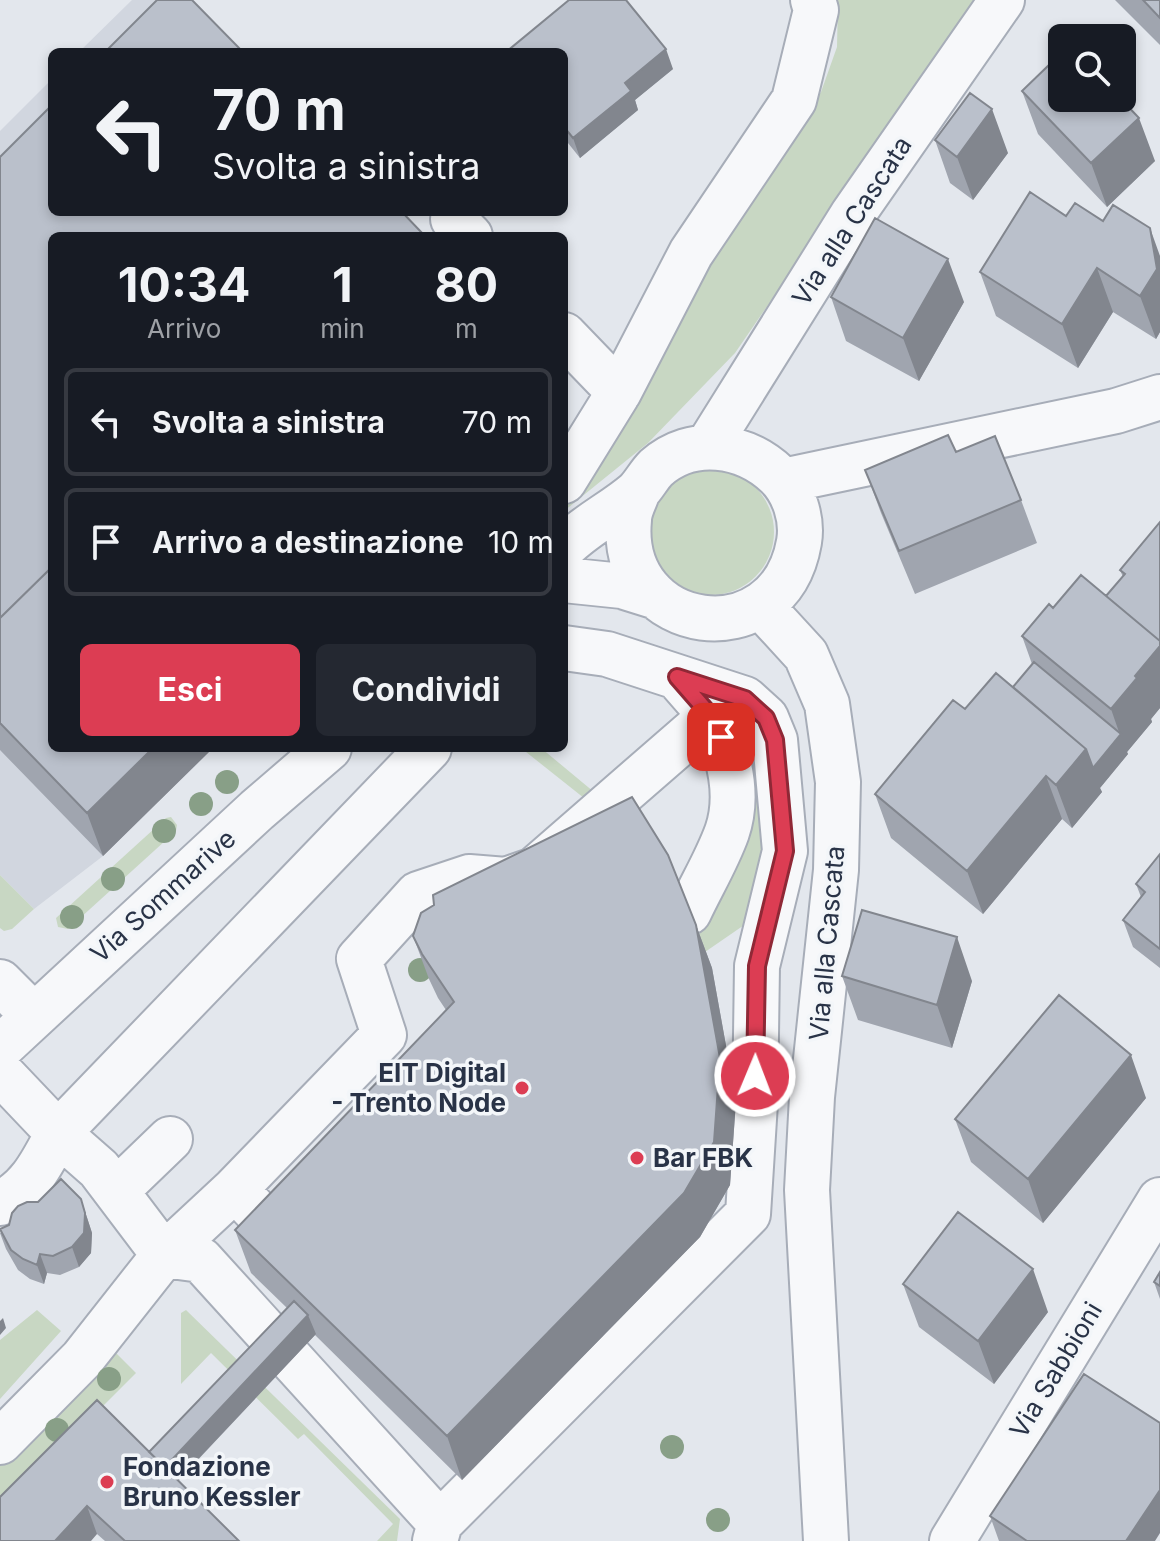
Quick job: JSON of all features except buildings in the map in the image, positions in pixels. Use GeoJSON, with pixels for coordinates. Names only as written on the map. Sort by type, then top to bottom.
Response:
{"type":"FeatureCollection","features":[{"type":"Feature","properties":{"kind":"street"},"geometry":{"type":"LineString","coordinates":[[568,475],[619,392],[691,253],[794,100],[816,10],[813,0]]}},
{"type":"Feature","properties":{"kind":"street","name":"Via alla Cascata"},"geometry":{"type":"LineString","coordinates":[[708,446],[853,214],[1002,0]]}},
{"type":"Feature","properties":{"kind":"street"},"geometry":{"type":"LineString","coordinates":[[568,339],[619,392]]}},
{"type":"Feature","properties":{"kind":"street"},"geometry":{"type":"LineString","coordinates":[[783,481],[1116,411],[1160,397]]}},
{"type":"Feature","properties":{"kind":"street"},"geometry":{"type":"LineString","coordinates":[[568,543],[638,491],[656,468],[680,453],[708,446],[737,450],[763,461],[783,481],[796,506],[801,534],[796,562],[782,587],[761,606],[735,618],[706,620],[678,612],[654,596],[622,586],[568,580]]}},
{"type":"Feature","properties":{"kind":"street"},"geometry":{"type":"LineString","coordinates":[[638,491],[629,517],[629,550],[637,573],[654,596]]}},
{"type":"Feature","properties":{"kind":"street","name":"Via alla Cascata"},"geometry":{"type":"LineString","coordinates":[[761,606],[806,655],[827,704],[838,782],[836,870],[812,1097],[807,1190],[826,1541]]}},
{"type":"Feature","properties":{"kind":"street"},"geometry":{"type":"LineString","coordinates":[[0,1072],[58,1133],[99,1169],[164,1255],[201,1260],[437,1532],[748,1214],[755,1103],[757,966],[785,851],[775,740],[766,718],[745,699],[607,654],[568,649]]}},
{"type":"Feature","properties":{"kind":"street"},"geometry":{"type":"LineString","coordinates":[[677,677],[711,716],[721,737],[733,782],[728,830],[689,912]]}},
{"type":"Feature","properties":{"kind":"street"},"geometry":{"type":"LineString","coordinates":[[0,1442],[82,1359],[164,1255],[225,1200],[384,1035],[359,959],[418,894],[469,877],[506,880],[534,870],[711,716]]}},
{"type":"Feature","properties":{"kind":"street","name":"Via Sommarive"},"geometry":{"type":"LineString","coordinates":[[0,1048],[325,752]]}},
{"type":"Feature","properties":{"kind":"street"},"geometry":{"type":"LineString","coordinates":[[0,1203],[12,1198],[32,1179],[58,1133],[179,1029],[425,752]]}},
{"type":"Feature","properties":{"kind":"street"},"geometry":{"type":"LineString","coordinates":[[0,982],[33,1015]]}},
{"type":"Feature","properties":{"kind":"street"},"geometry":{"type":"LineString","coordinates":[[116,1191],[170,1139]]}},
{"type":"Feature","properties":{"kind":"street"},"geometry":{"type":"LineString","coordinates":[[225,1200],[269,1243]]}},
{"type":"Feature","properties":{"kind":"street","name":"Via Sabbioni"},"geometry":{"type":"LineString","coordinates":[[952,1541],[1160,1200]]}},
{"type":"Feature","properties":{"kind":"shaded area"},"geometry":{"type":"Polygon","coordinates":[[[132,0],[180,0],[228,48],[83,48],[132,0]]]}},
{"type":"Feature","properties":{"kind":"shaded area"},"geometry":{"type":"Polygon","coordinates":[[[48,83],[48,216],[52,216],[52,232],[48,232],[48,752],[209,752],[103,856],[34,909],[0,875],[0,131],[48,83]]]}},
{"type":"Feature","properties":{"kind":"green space"},"geometry":{"type":"Polygon","coordinates":[[[838,0],[978,0],[735,353],[648,443],[568,508],[568,500],[634,398],[701,265],[821,92],[837,47],[838,0]]]}},
{"type":"Feature","properties":{"kind":"green space"},"geometry":{"type":"Polygon","coordinates":[[[711,469],[735,474],[756,487],[769,508],[774,532],[769,556],[756,577],[735,590],[711,595],[687,590],[666,577],[653,556],[648,532],[653,508],[666,487],[687,474],[711,469]]]}},
{"type":"Feature","properties":{"kind":"green space"},"geometry":{"type":"Polygon","coordinates":[[[729,715],[751,727],[768,787],[767,881],[750,921],[705,952],[695,928],[729,715]]]}},
{"type":"Feature","properties":{"kind":"green space"},"geometry":{"type":"Polygon","coordinates":[[[526,752],[546,752],[600,797],[589,802],[526,752]]]}},
{"type":"Feature","properties":{"kind":"green space"},"geometry":{"type":"Polygon","coordinates":[[[171,817],[177,825],[176,831],[68,929],[58,927],[56,918],[166,818],[171,817]]]}},
{"type":"Feature","properties":{"kind":"green space"},"geometry":{"type":"Polygon","coordinates":[[[0,875],[34,909],[12,929],[4,931],[0,928],[0,875]]]}},
{"type":"Feature","properties":{"kind":"green space"},"geometry":{"type":"Polygon","coordinates":[[[37,1310],[61,1331],[0,1399],[0,1340],[37,1310]]]}},
{"type":"Feature","properties":{"kind":"green space"},"geometry":{"type":"Polygon","coordinates":[[[186,1310],[400,1519],[397,1541],[377,1541],[393,1524],[304,1434],[298,1439],[211,1353],[181,1384],[181,1313],[186,1310]]]}},
{"type":"Feature","properties":{"kind":"green space"},"geometry":{"type":"Polygon","coordinates":[[[113,1350],[136,1373],[0,1509],[0,1464],[113,1350]]]}},
{"type":"Feature","properties":{"kind":"place","name":"EIT Digital - Trento Node"},"geometry":{"type":"Point","coordinates":[522,1088]}},
{"type":"Feature","properties":{"kind":"place","name":"Bar FBK"},"geometry":{"type":"Point","coordinates":[637,1158]}},
{"type":"Feature","properties":{"kind":"place","name":"Fondazione Bruno Kessler"},"geometry":{"type":"Point","coordinates":[107,1482]}},
{"type":"Feature","properties":{"kind":"route"},"geometry":{"type":"LineString","coordinates":[[721,737],[711,716],[677,677],[745,699],[766,718],[775,740],[785,851],[757,966],[755,1076]]}}]}
